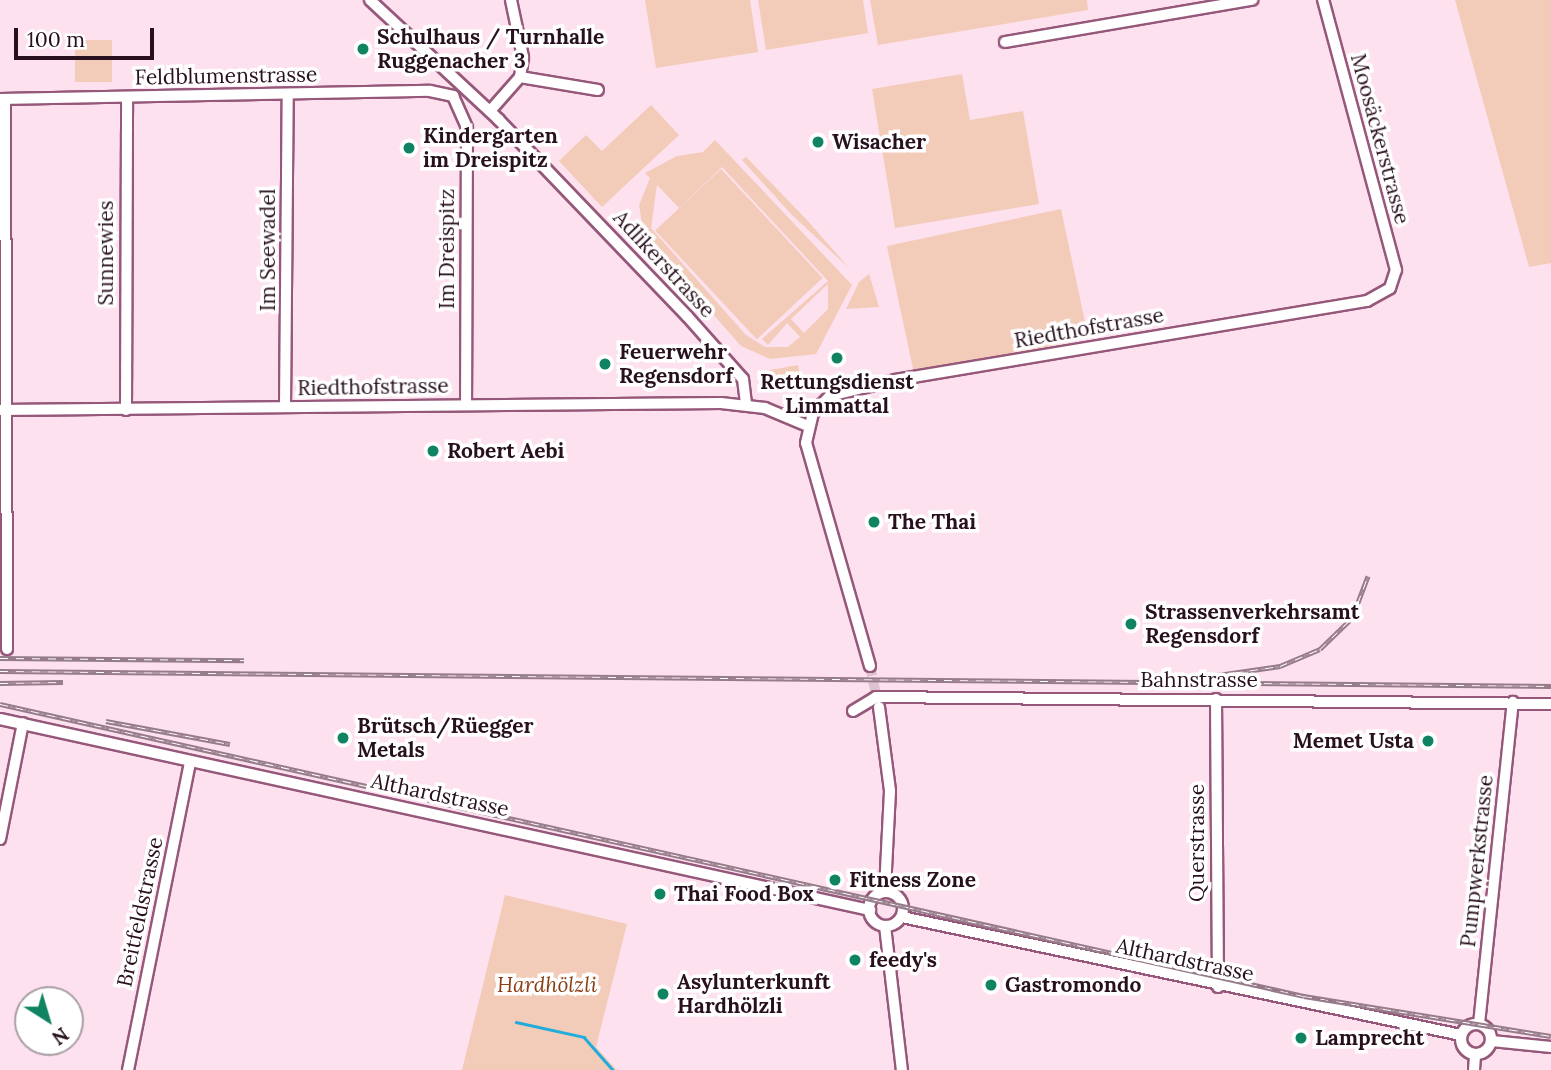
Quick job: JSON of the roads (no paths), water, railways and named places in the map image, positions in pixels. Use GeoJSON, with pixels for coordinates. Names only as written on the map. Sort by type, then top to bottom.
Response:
{"type":"FeatureCollection","features":[{"type":"Feature","properties":{"kind":"street","name":"Adlikerstrasse"},"geometry":{"type":"LineString","coordinates":[[370,0],[490,111],[715,346],[743,379],[746,404]]}},
{"type":"Feature","properties":{"kind":"street"},"geometry":{"type":"LineString","coordinates":[[490,111],[520,77],[523,58],[511,0]]}},
{"type":"Feature","properties":{"kind":"street"},"geometry":{"type":"LineString","coordinates":[[1005,42],[1252,0]]}},
{"type":"Feature","properties":{"kind":"street","name":"Moosäckerstrasse"},"geometry":{"type":"LineString","coordinates":[[1323,0],[1396,270],[1390,288]]}},
{"type":"Feature","properties":{"kind":"street"},"geometry":{"type":"LineString","coordinates":[[520,77],[598,90]]}},
{"type":"Feature","properties":{"kind":"street","name":"Feldblumenstrasse"},"geometry":{"type":"LineString","coordinates":[[2,99],[288,94],[453,96]]}},
{"type":"Feature","properties":{"kind":"street","name":"Im Seewadel"},"geometry":{"type":"LineString","coordinates":[[285,407],[288,94]]}},
{"type":"Feature","properties":{"kind":"street","name":"Im Dreispitz"},"geometry":{"type":"LineString","coordinates":[[453,96],[467,128],[466,405]]}},
{"type":"Feature","properties":{"kind":"street","name":"Sunnewies"},"geometry":{"type":"LineString","coordinates":[[126,410],[127,97]]}},
{"type":"Feature","properties":{"kind":"street"},"geometry":{"type":"LineString","coordinates":[[2,99],[3,617],[7,649]]}},
{"type":"Feature","properties":{"kind":"street","name":"Riedthofstrasse"},"geometry":{"type":"LineString","coordinates":[[808,426],[821,403],[853,387],[1367,301],[1390,288]]}},
{"type":"Feature","properties":{"kind":"street"},"geometry":{"type":"LineString","coordinates":[[746,404],[808,426],[809,459],[870,666]]}},
{"type":"Feature","properties":{"kind":"street","name":"Riedthofstrasse"},"geometry":{"type":"LineString","coordinates":[[3,410],[746,404]]}},
{"type":"Feature","properties":{"kind":"street","name":"Bahnstrasse"},"geometry":{"type":"LineString","coordinates":[[853,711],[876,697],[1551,704]]}},
{"type":"Feature","properties":{"kind":"street","name":"Querstrasse"},"geometry":{"type":"LineString","coordinates":[[1216,699],[1218,987]]}},
{"type":"Feature","properties":{"kind":"street","name":"Pumpwerkstrasse"},"geometry":{"type":"LineString","coordinates":[[1479,1024],[1514,702]]}},
{"type":"Feature","properties":{"kind":"street"},"geometry":{"type":"LineString","coordinates":[[879,707],[890,791],[885,891]]}},
{"type":"Feature","properties":{"kind":"street","name":"Althardstrasse"},"geometry":{"type":"LineString","coordinates":[[0,719],[870,910]]}},
{"type":"Feature","properties":{"kind":"street"},"geometry":{"type":"LineString","coordinates":[[0,839],[23,723]]}},
{"type":"Feature","properties":{"kind":"street","name":"Breitfeldstrasse"},"geometry":{"type":"LineString","coordinates":[[128,1070],[190,762]]}},
{"type":"Feature","properties":{"kind":"street"},"geometry":{"type":"LineString","coordinates":[[885,891],[871,897],[870,910],[885,926],[902,1070]]}},
{"type":"Feature","properties":{"kind":"street"},"geometry":{"type":"LineString","coordinates":[[885,891],[897,900],[902,917],[885,926]]}},
{"type":"Feature","properties":{"kind":"street","name":"Althardstrasse"},"geometry":{"type":"LineString","coordinates":[[902,917],[1218,987],[1461,1035]]}},
{"type":"Feature","properties":{"kind":"street"},"geometry":{"type":"LineString","coordinates":[[1475,1055],[1464,1048],[1461,1035],[1479,1024],[1492,1041]]}},
{"type":"Feature","properties":{"kind":"street"},"geometry":{"type":"LineString","coordinates":[[1474,1070],[1475,1055],[1492,1041],[1551,1047]]}},
{"type":"Feature","properties":{"kind":"waterway"},"geometry":{"type":"LineString","coordinates":[[516,1022],[584,1037],[613,1070]]}},
{"type":"Feature","properties":{"kind":"tunnel"},"geometry":{"type":"LineString","coordinates":[[870,666],[878,703]]}},
{"type":"Feature","properties":{"kind":"railway"},"geometry":{"type":"LineString","coordinates":[[1218,675],[1280,666],[1320,649],[1352,618],[1368,576]]}},
{"type":"Feature","properties":{"kind":"railway"},"geometry":{"type":"LineString","coordinates":[[0,658],[244,660]]}},
{"type":"Feature","properties":{"kind":"railway"},"geometry":{"type":"LineString","coordinates":[[0,671],[1551,686]]}},
{"type":"Feature","properties":{"kind":"railway"},"geometry":{"type":"LineString","coordinates":[[0,683],[63,682]]}},
{"type":"Feature","properties":{"kind":"railway"},"geometry":{"type":"LineString","coordinates":[[0,704],[1304,996],[1551,1036]]}},
{"type":"Feature","properties":{"kind":"railway"},"geometry":{"type":"LineString","coordinates":[[106,721],[230,744]]}},
{"type":"Feature","properties":{"kind":"place","name":"Schulhaus / Turnhalle Ruggenacher 3"},"geometry":{"type":"Point","coordinates":[363,49]}},
{"type":"Feature","properties":{"kind":"place","name":"Wisacher"},"geometry":{"type":"Point","coordinates":[818,142]}},
{"type":"Feature","properties":{"kind":"place","name":"Kindergarten im Dreispitz"},"geometry":{"type":"Point","coordinates":[409,148]}},
{"type":"Feature","properties":{"kind":"place","name":"Rettungsdienst Limmattal"},"geometry":{"type":"Point","coordinates":[837,358]}},
{"type":"Feature","properties":{"kind":"place","name":"Feuerwehr Regensdorf"},"geometry":{"type":"Point","coordinates":[605,364]}},
{"type":"Feature","properties":{"kind":"place","name":"Robert Aebi"},"geometry":{"type":"Point","coordinates":[433,451]}},
{"type":"Feature","properties":{"kind":"place","name":"The Thai"},"geometry":{"type":"Point","coordinates":[874,522]}},
{"type":"Feature","properties":{"kind":"place","name":"Strassenverkehrsamt Regensdorf"},"geometry":{"type":"Point","coordinates":[1131,624]}},
{"type":"Feature","properties":{"kind":"place","name":"Brütsch/Rüegger Metals"},"geometry":{"type":"Point","coordinates":[343,738]}},
{"type":"Feature","properties":{"kind":"place","name":"Memet Usta"},"geometry":{"type":"Point","coordinates":[1428,741]}},
{"type":"Feature","properties":{"kind":"place","name":"Fitness Zone"},"geometry":{"type":"Point","coordinates":[835,880]}},
{"type":"Feature","properties":{"kind":"place","name":"Thai Food Box"},"geometry":{"type":"Point","coordinates":[660,894]}},
{"type":"Feature","properties":{"kind":"place","name":"feedy's"},"geometry":{"type":"Point","coordinates":[855,960]}},
{"type":"Feature","properties":{"kind":"place","name":"Gastromondo"},"geometry":{"type":"Point","coordinates":[991,985]}},
{"type":"Feature","properties":{"kind":"place","name":"Asylunterkunft Hardhölzli"},"geometry":{"type":"Point","coordinates":[663,994]}},
{"type":"Feature","properties":{"kind":"place","name":"Lamprecht"},"geometry":{"type":"Point","coordinates":[1301,1038]}},
{"type":"Feature","properties":{"kind":"park label","name":"Hardhölzli"},"geometry":{"type":"Point","coordinates":[547,985]}}]}
